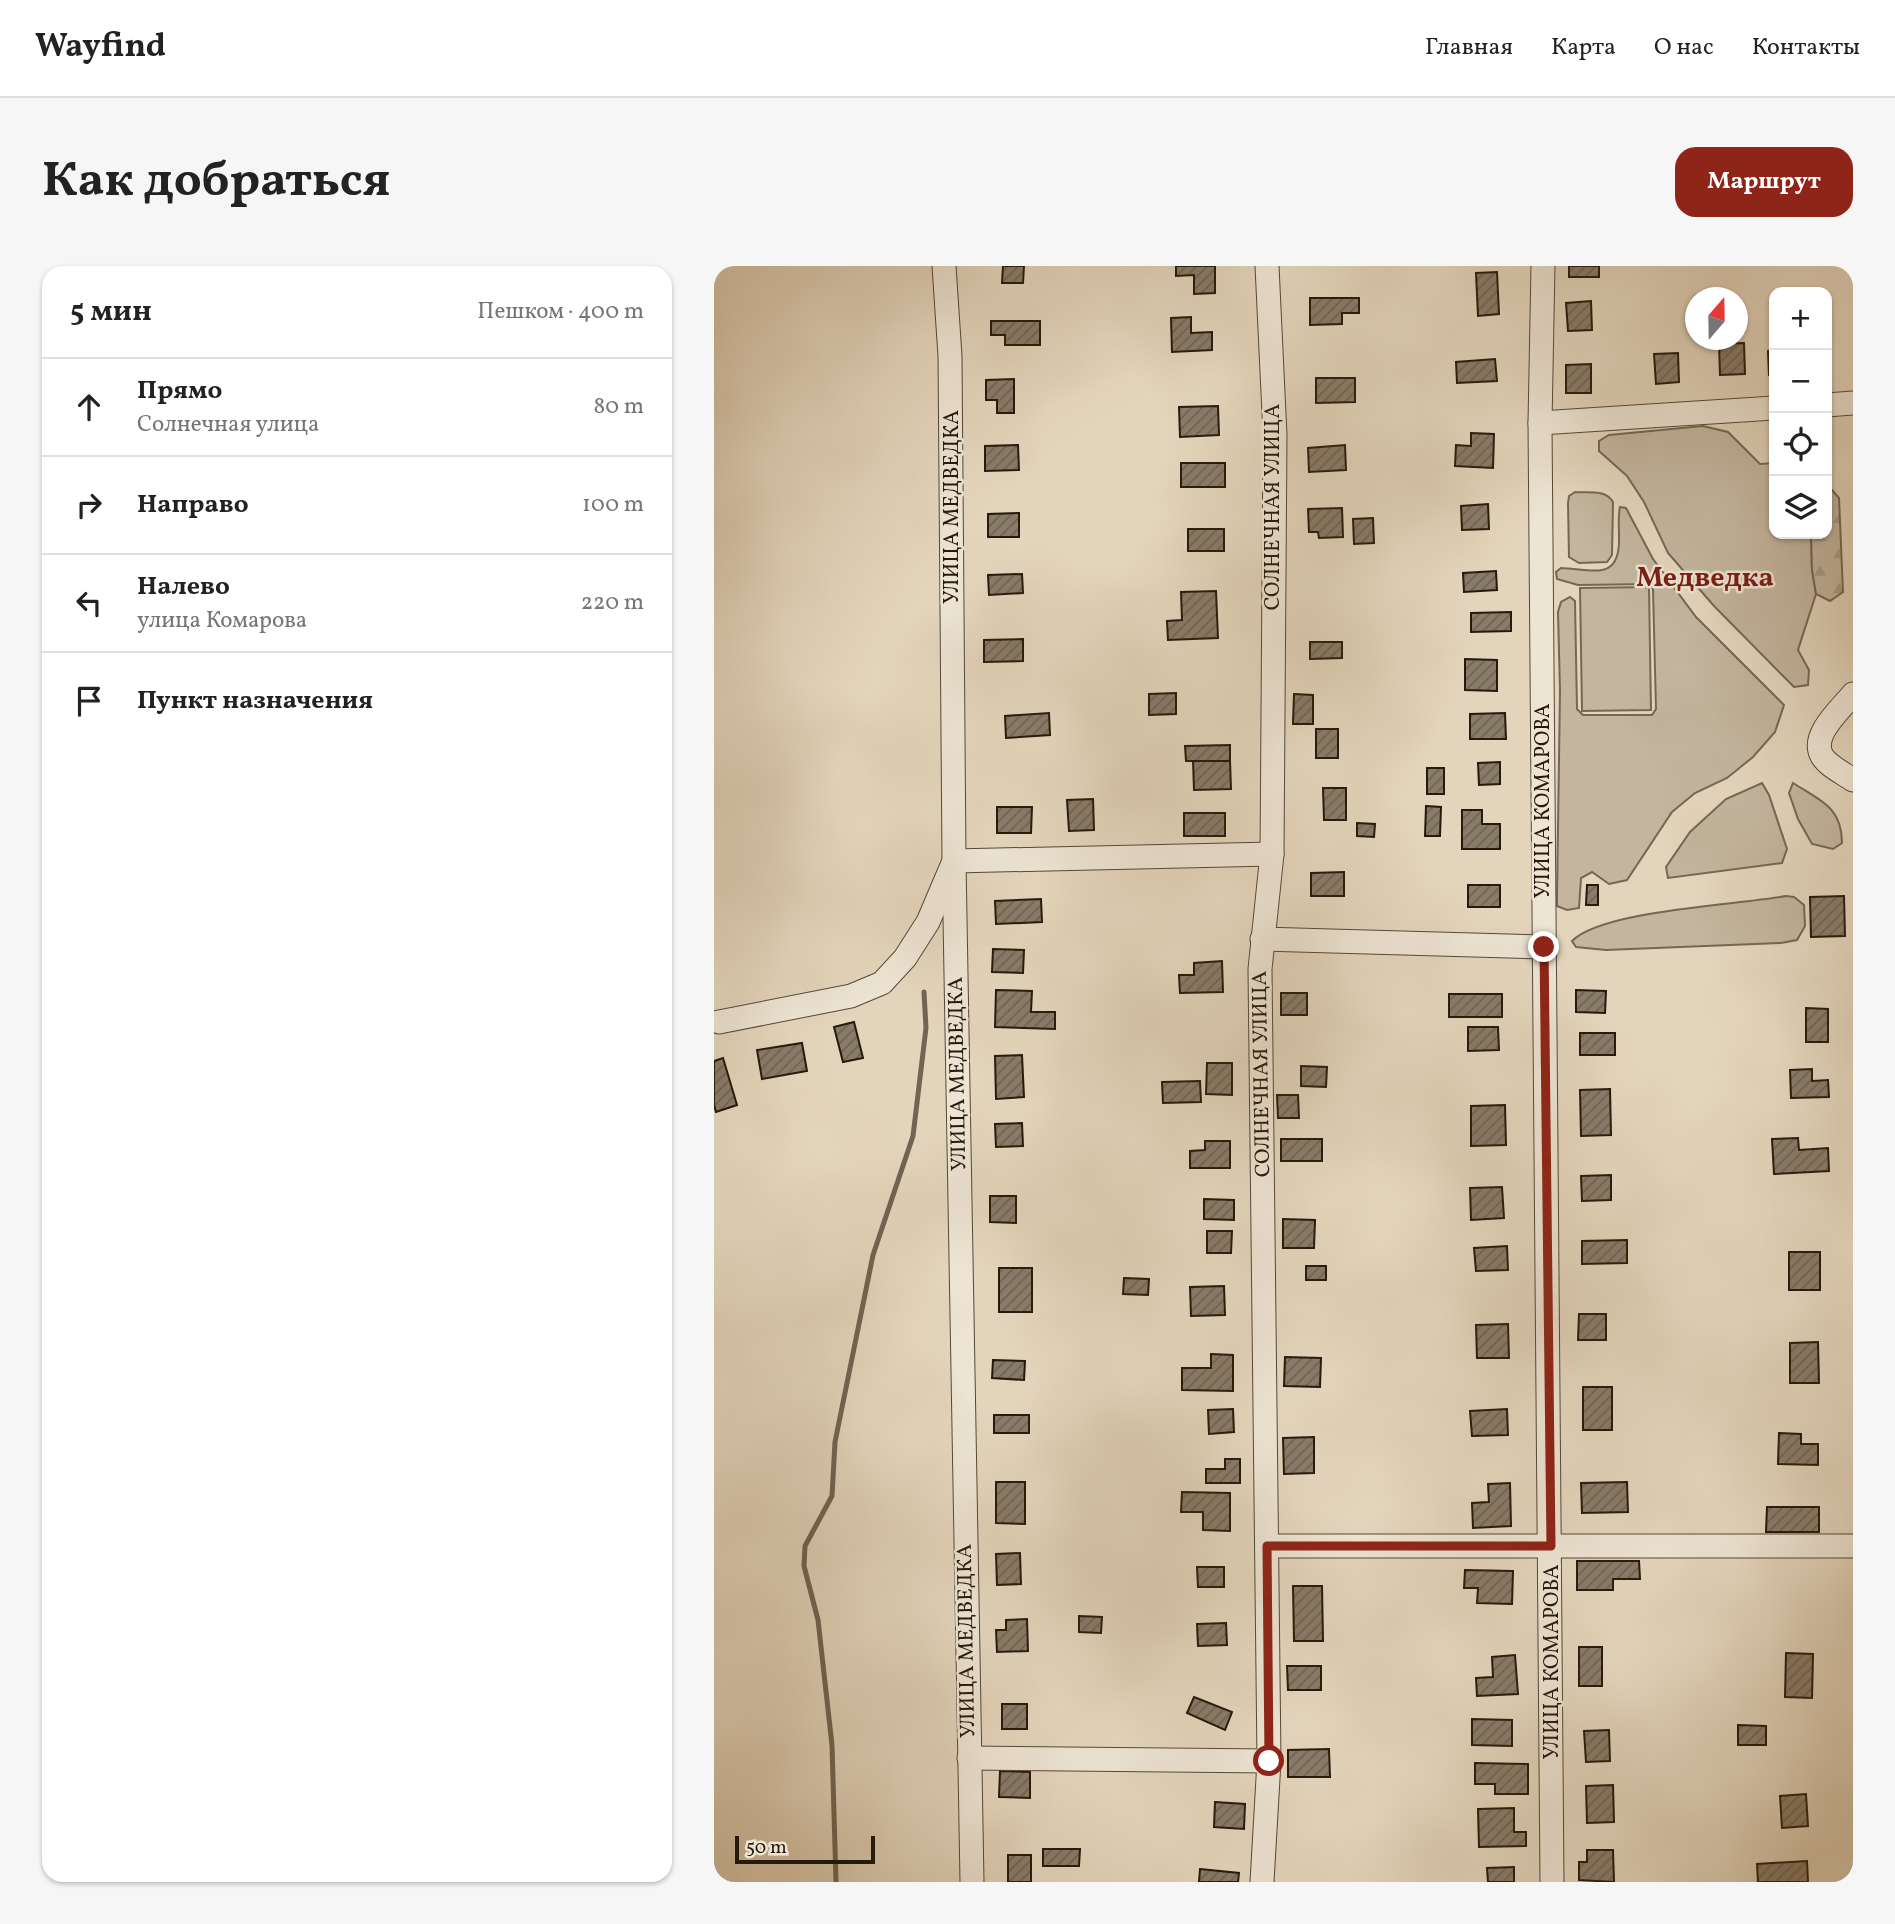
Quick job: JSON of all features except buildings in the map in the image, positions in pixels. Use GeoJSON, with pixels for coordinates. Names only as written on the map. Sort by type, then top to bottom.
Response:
{"type":"FeatureCollection","features":[{"type":"Feature","properties":{"kind":"street","name":"УЛИЦА МЕДВЕДКА"},"geometry":{"type":"LineString","coordinates":[[944,266],[950,356],[954,861],[972,1882]]}},
{"type":"Feature","properties":{"kind":"street","name":"СОЛНЕЧНАЯ УЛИЦА"},"geometry":{"type":"LineString","coordinates":[[1262,1882],[1269,1761],[1260,970],[1272,854],[1275,435],[1267,266]]}},
{"type":"Feature","properties":{"kind":"street","name":"УЛИЦА КОМАРОВА"},"geometry":{"type":"LineString","coordinates":[[1543,266],[1540,423],[1552,1882]]}},
{"type":"Feature","properties":{"kind":"street"},"geometry":{"type":"LineString","coordinates":[[1832,405],[1853,403]]}},
{"type":"Feature","properties":{"kind":"street"},"geometry":{"type":"LineString","coordinates":[[1540,423],[1769,408]]}},
{"type":"Feature","properties":{"kind":"street"},"geometry":{"type":"LineString","coordinates":[[1853,694],[1823,730],[1819,748],[1823,758],[1853,780]]}},
{"type":"Feature","properties":{"kind":"street"},"geometry":{"type":"LineString","coordinates":[[719,1021],[851,996],[882,983],[905,958],[928,922],[954,861],[1272,854]]}},
{"type":"Feature","properties":{"kind":"street"},"geometry":{"type":"LineString","coordinates":[[1262,939],[1544,947]]}},
{"type":"Feature","properties":{"kind":"street"},"geometry":{"type":"LineString","coordinates":[[1267,1546],[1853,1546]]}},
{"type":"Feature","properties":{"kind":"street"},"geometry":{"type":"LineString","coordinates":[[969,1758],[1269,1761]]}},
{"type":"Feature","properties":{"kind":"green space"},"geometry":{"type":"Polygon","coordinates":[[[1703,426],[1728,432],[1760,464],[1769,463],[1769,539],[1811,539],[1816,594],[1798,650],[1809,670],[1808,685],[1794,687],[1714,606],[1668,553],[1644,502],[1627,476],[1599,451],[1599,441],[1609,435],[1703,426]]]}},
{"type":"Feature","properties":{"kind":"green space"},"geometry":{"type":"Polygon","coordinates":[[[1832,490],[1839,498],[1843,592],[1830,601],[1816,594],[1811,539],[1832,539],[1832,490]]]}},
{"type":"Feature","properties":{"kind":"green space"},"geometry":{"type":"Polygon","coordinates":[[[1575,492],[1601,493],[1613,502],[1612,555],[1607,562],[1579,563],[1569,557],[1568,503],[1569,496],[1575,492]]]}},
{"type":"Feature","properties":{"kind":"green space"},"geometry":{"type":"Polygon","coordinates":[[[1620,507],[1626,508],[1653,559],[1696,617],[1784,705],[1775,732],[1753,757],[1727,778],[1695,793],[1672,812],[1627,880],[1609,884],[1592,872],[1581,878],[1579,908],[1567,910],[1557,906],[1560,691],[1558,612],[1561,602],[1570,597],[1575,601],[1577,709],[1583,715],[1652,715],[1656,709],[1653,589],[1650,584],[1578,585],[1557,579],[1556,572],[1561,568],[1604,570],[1616,560],[1620,507]]]}},
{"type":"Feature","properties":{"kind":"green space"},"geometry":{"type":"Polygon","coordinates":[[[1649,587],[1651,710],[1582,711],[1580,588],[1649,587]]]}},
{"type":"Feature","properties":{"kind":"green space"},"geometry":{"type":"Polygon","coordinates":[[[1762,783],[1769,795],[1787,849],[1782,863],[1668,878],[1666,867],[1690,832],[1726,799],[1762,783]]]}},
{"type":"Feature","properties":{"kind":"green space"},"geometry":{"type":"Polygon","coordinates":[[[1793,783],[1820,800],[1834,813],[1841,831],[1842,843],[1833,849],[1812,844],[1798,819],[1789,793],[1793,783]]]}},
{"type":"Feature","properties":{"kind":"green space"},"geometry":{"type":"Polygon","coordinates":[[[1794,897],[1804,905],[1805,926],[1797,940],[1781,943],[1606,950],[1576,947],[1572,941],[1611,922],[1672,910],[1794,897]]]}},
{"type":"Feature","properties":{"kind":"waterway"},"geometry":{"type":"LineString","coordinates":[[836,1882],[832,1745],[818,1620],[804,1566],[805,1546],[832,1496],[835,1442],[873,1255],[913,1136],[926,1028],[924,992]]}},
{"type":"Feature","properties":{"kind":"district","name":"Медведка"},"geometry":{"type":"Point","coordinates":[1705,578]}},
{"type":"Feature","properties":{"kind":"route"},"geometry":{"type":"LineString","coordinates":[[1269,1761],[1267,1546],[1551,1546],[1544,947]]}}]}
